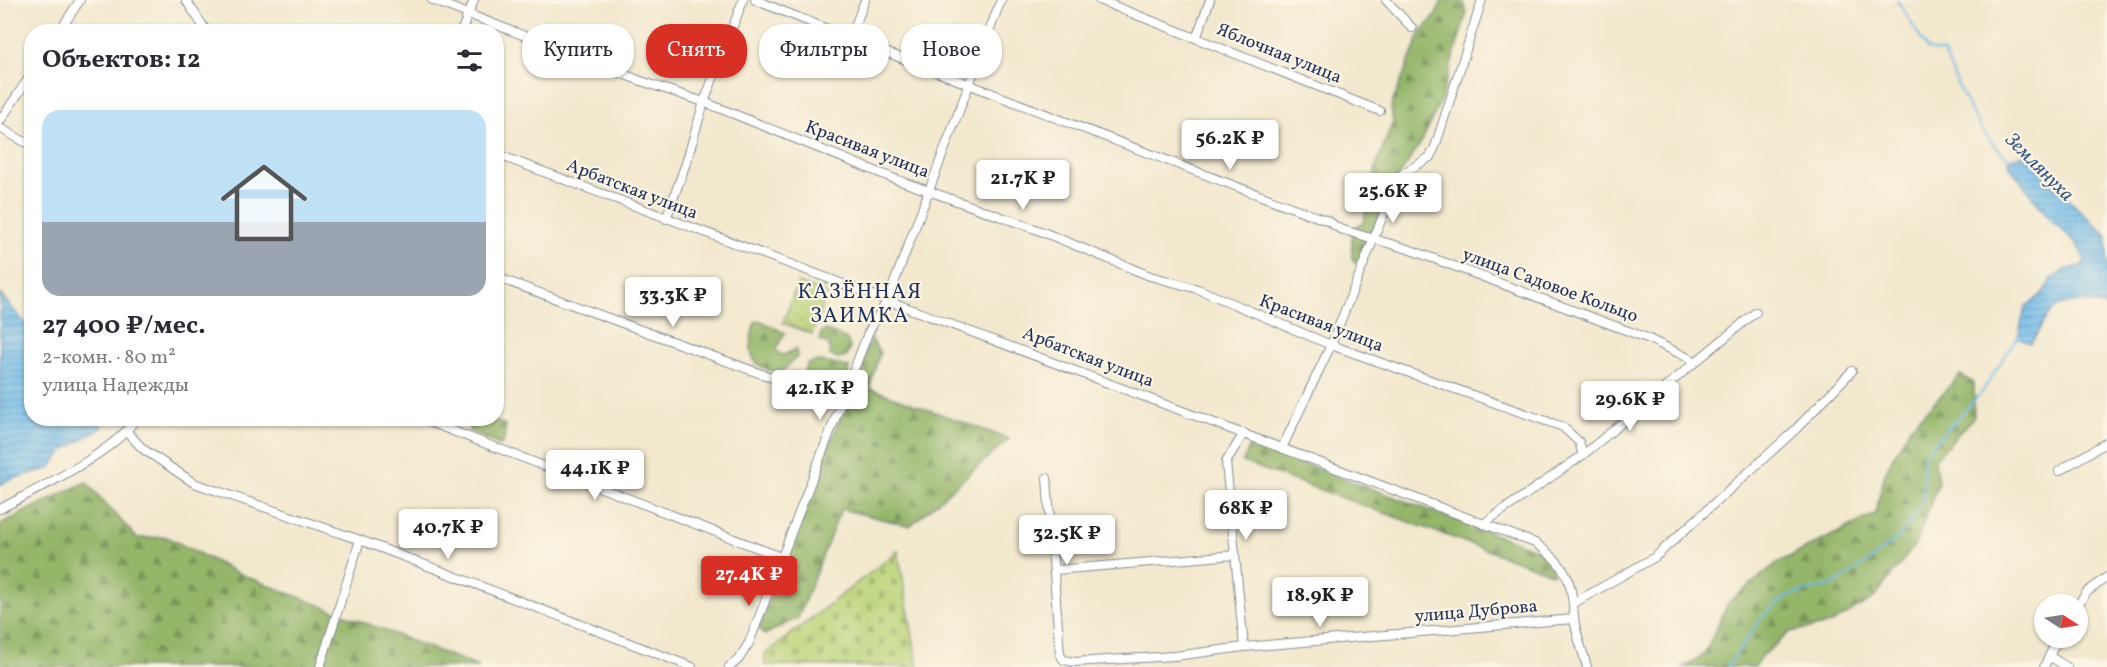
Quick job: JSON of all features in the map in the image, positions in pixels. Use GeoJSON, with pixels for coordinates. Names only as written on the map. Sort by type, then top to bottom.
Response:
{"type":"FeatureCollection","features":[{"type":"Feature","properties":{"kind":"street"},"geometry":{"type":"LineString","coordinates":[[66,24],[80,0]]}},
{"type":"Feature","properties":{"kind":"street"},"geometry":{"type":"LineString","coordinates":[[186,0],[202,24]]}},
{"type":"Feature","properties":{"kind":"street","name":"Красивая улица"},"geometry":{"type":"LineString","coordinates":[[432,0],[496,24]]}},
{"type":"Feature","properties":{"kind":"street"},"geometry":{"type":"LineString","coordinates":[[464,24],[474,0]]}},
{"type":"Feature","properties":{"kind":"street"},"geometry":{"type":"LineString","coordinates":[[666,219],[704,102],[743,0]]}},
{"type":"Feature","properties":{"kind":"street","name":"улица Садовое Кольцо"},"geometry":{"type":"LineString","coordinates":[[755,0],[813,24]]}},
{"type":"Feature","properties":{"kind":"street"},"geometry":{"type":"LineString","coordinates":[[856,24],[865,0]]}},
{"type":"Feature","properties":{"kind":"street"},"geometry":{"type":"LineString","coordinates":[[729,667],[738,660],[749,643],[868,333],[888,298],[1001,0]]}},
{"type":"Feature","properties":{"kind":"street","name":"Яблочная улица"},"geometry":{"type":"LineString","coordinates":[[1099,0],[1197,36],[1380,111]]}},
{"type":"Feature","properties":{"kind":"street"},"geometry":{"type":"LineString","coordinates":[[1197,36],[1210,0]]}},
{"type":"Feature","properties":{"kind":"street"},"geometry":{"type":"LineString","coordinates":[[1386,0],[1412,28]]}},
{"type":"Feature","properties":{"kind":"street"},"geometry":{"type":"LineString","coordinates":[[1282,447],[1332,345],[1399,176],[1430,157],[1482,0]]}},
{"type":"Feature","properties":{"kind":"street","name":"Красивая улица"},"geometry":{"type":"LineString","coordinates":[[504,27],[640,81],[704,102],[1150,276],[1198,289],[1332,345],[1563,427],[1579,442],[1583,455]]}},
{"type":"Feature","properties":{"kind":"street","name":"улица Садовое Кольцо"},"geometry":{"type":"LineString","coordinates":[[889,55],[969,87],[1055,116],[1372,241],[1408,249],[1647,338],[1695,361]]}},
{"type":"Feature","properties":{"kind":"street"},"geometry":{"type":"LineString","coordinates":[[0,120],[24,85]]}},
{"type":"Feature","properties":{"kind":"street"},"geometry":{"type":"LineString","coordinates":[[0,128],[24,141]]}},
{"type":"Feature","properties":{"kind":"street"},"geometry":{"type":"LineString","coordinates":[[16,136],[24,136]]}},
{"type":"Feature","properties":{"kind":"street","name":"Арбатская улица"},"geometry":{"type":"LineString","coordinates":[[504,157],[666,219],[888,298],[1535,543],[1556,558],[1569,576],[1574,603],[1574,619],[1587,667]]}},
{"type":"Feature","properties":{"kind":"street"},"geometry":{"type":"LineString","coordinates":[[504,280],[841,403]]}},
{"type":"Feature","properties":{"kind":"street"},"geometry":{"type":"LineString","coordinates":[[1483,524],[1583,455],[1756,312]]}},
{"type":"Feature","properties":{"kind":"street"},"geometry":{"type":"LineString","coordinates":[[1574,603],[1654,557],[1795,430],[1852,371]]}},
{"type":"Feature","properties":{"kind":"street"},"geometry":{"type":"LineString","coordinates":[[0,509],[110,446],[128,433],[132,426]]}},
{"type":"Feature","properties":{"kind":"street"},"geometry":{"type":"LineString","coordinates":[[440,426],[781,557]]}},
{"type":"Feature","properties":{"kind":"street"},"geometry":{"type":"LineString","coordinates":[[128,433],[143,449],[194,483],[360,540],[692,667]]}},
{"type":"Feature","properties":{"kind":"street"},"geometry":{"type":"LineString","coordinates":[[1244,433],[1226,462],[1244,647]]}},
{"type":"Feature","properties":{"kind":"street"},"geometry":{"type":"LineString","coordinates":[[2059,471],[2107,442]]}},
{"type":"Feature","properties":{"kind":"street"},"geometry":{"type":"LineString","coordinates":[[1047,478],[1055,570],[1235,555]]}},
{"type":"Feature","properties":{"kind":"street"},"geometry":{"type":"LineString","coordinates":[[320,667],[360,540]]}},
{"type":"Feature","properties":{"kind":"street","name":"улица Дуброва"},"geometry":{"type":"LineString","coordinates":[[1055,570],[1060,656],[1064,660],[1074,662],[1175,656],[1244,647],[1574,619]]}},
{"type":"Feature","properties":{"kind":"street"},"geometry":{"type":"LineString","coordinates":[[2086,594],[2107,577]]}},
{"type":"Feature","properties":{"kind":"street"},"geometry":{"type":"LineString","coordinates":[[2044,667],[2053,648]]}},
{"type":"Feature","properties":{"kind":"street"},"geometry":{"type":"LineString","coordinates":[[2049,656],[2067,667]]}},
{"type":"Feature","properties":{"kind":"green space"},"geometry":{"type":"Polygon","coordinates":[[[1442,0],[1463,0],[1467,12],[1440,102],[1422,141],[1399,176],[1375,229],[1369,232],[1358,263],[1355,263],[1352,259],[1352,228],[1363,224],[1377,163],[1393,122],[1391,106],[1421,32],[1436,15],[1442,0]]]}},
{"type":"Feature","properties":{"kind":"green space"},"geometry":{"type":"Polygon","coordinates":[[[798,283],[827,293],[812,334],[783,323],[798,283]]]}},
{"type":"Feature","properties":{"kind":"green space"},"geometry":{"type":"Polygon","coordinates":[[[759,320],[785,333],[776,349],[778,353],[784,355],[796,349],[797,357],[781,372],[761,367],[752,356],[752,332],[755,322],[759,320]]]}},
{"type":"Feature","properties":{"kind":"green space"},"geometry":{"type":"Polygon","coordinates":[[[825,330],[847,339],[850,348],[846,357],[837,359],[830,355],[829,344],[820,341],[821,333],[825,330]]]}},
{"type":"Feature","properties":{"kind":"green space"},"geometry":{"type":"Polygon","coordinates":[[[871,338],[880,353],[869,388],[1009,439],[910,526],[841,509],[798,618],[764,635],[759,627],[871,338]]]}},
{"type":"Feature","properties":{"kind":"green space"},"geometry":{"type":"Polygon","coordinates":[[[818,361],[849,367],[847,380],[840,392],[802,377],[807,364],[818,361]]]}},
{"type":"Feature","properties":{"kind":"green space"},"geometry":{"type":"Polygon","coordinates":[[[1960,375],[1974,383],[1974,417],[1935,459],[1938,484],[1915,545],[1874,598],[1830,624],[1790,632],[1762,656],[1755,667],[1683,667],[1704,655],[1728,603],[1777,563],[1875,514],[1886,470],[1909,429],[1960,375]]]}},
{"type":"Feature","properties":{"kind":"green space"},"geometry":{"type":"Polygon","coordinates":[[[506,425],[504,441],[500,445],[469,431],[469,426],[506,425]]]}},
{"type":"Feature","properties":{"kind":"green space"},"geometry":{"type":"Polygon","coordinates":[[[1250,444],[1543,552],[1551,563],[1553,574],[1243,462],[1250,444]]]}},
{"type":"Feature","properties":{"kind":"green space"},"geometry":{"type":"Polygon","coordinates":[[[86,482],[137,538],[167,537],[237,573],[479,667],[0,667],[0,524],[86,482]]]}},
{"type":"Feature","properties":{"kind":"green space"},"geometry":{"type":"Polygon","coordinates":[[[898,551],[918,667],[765,665],[765,654],[898,551]]]}},
{"type":"Feature","properties":{"kind":"water"},"geometry":{"type":"Polygon","coordinates":[[[2025,154],[2051,183],[2107,236],[2107,307],[2084,302],[2061,306],[2048,315],[2030,343],[2018,337],[2025,307],[2042,294],[2052,279],[2064,270],[2082,266],[2085,259],[2076,243],[2049,218],[2010,167],[2009,159],[2025,154]]]}},
{"type":"Feature","properties":{"kind":"water"},"geometry":{"type":"Polygon","coordinates":[[[0,294],[24,322],[24,426],[102,426],[102,428],[64,450],[50,468],[8,480],[0,485],[0,294]]]}},
{"type":"Feature","properties":{"kind":"waterway","name":"Землянуха"},"geometry":{"type":"LineString","coordinates":[[1897,0],[1928,50],[1944,53],[1971,112],[1990,140],[2012,161]]}},
{"type":"Feature","properties":{"kind":"waterway"},"geometry":{"type":"LineString","coordinates":[[1727,667],[1762,617],[1787,596],[1835,584],[1871,560],[1901,535],[1923,501],[1924,454],[1982,392],[2018,336]]}},
{"type":"Feature","properties":{"kind":"district","name":"КАЗЁННАЯ ЗАИМКА"},"geometry":{"type":"Point","coordinates":[860,304]}}]}
